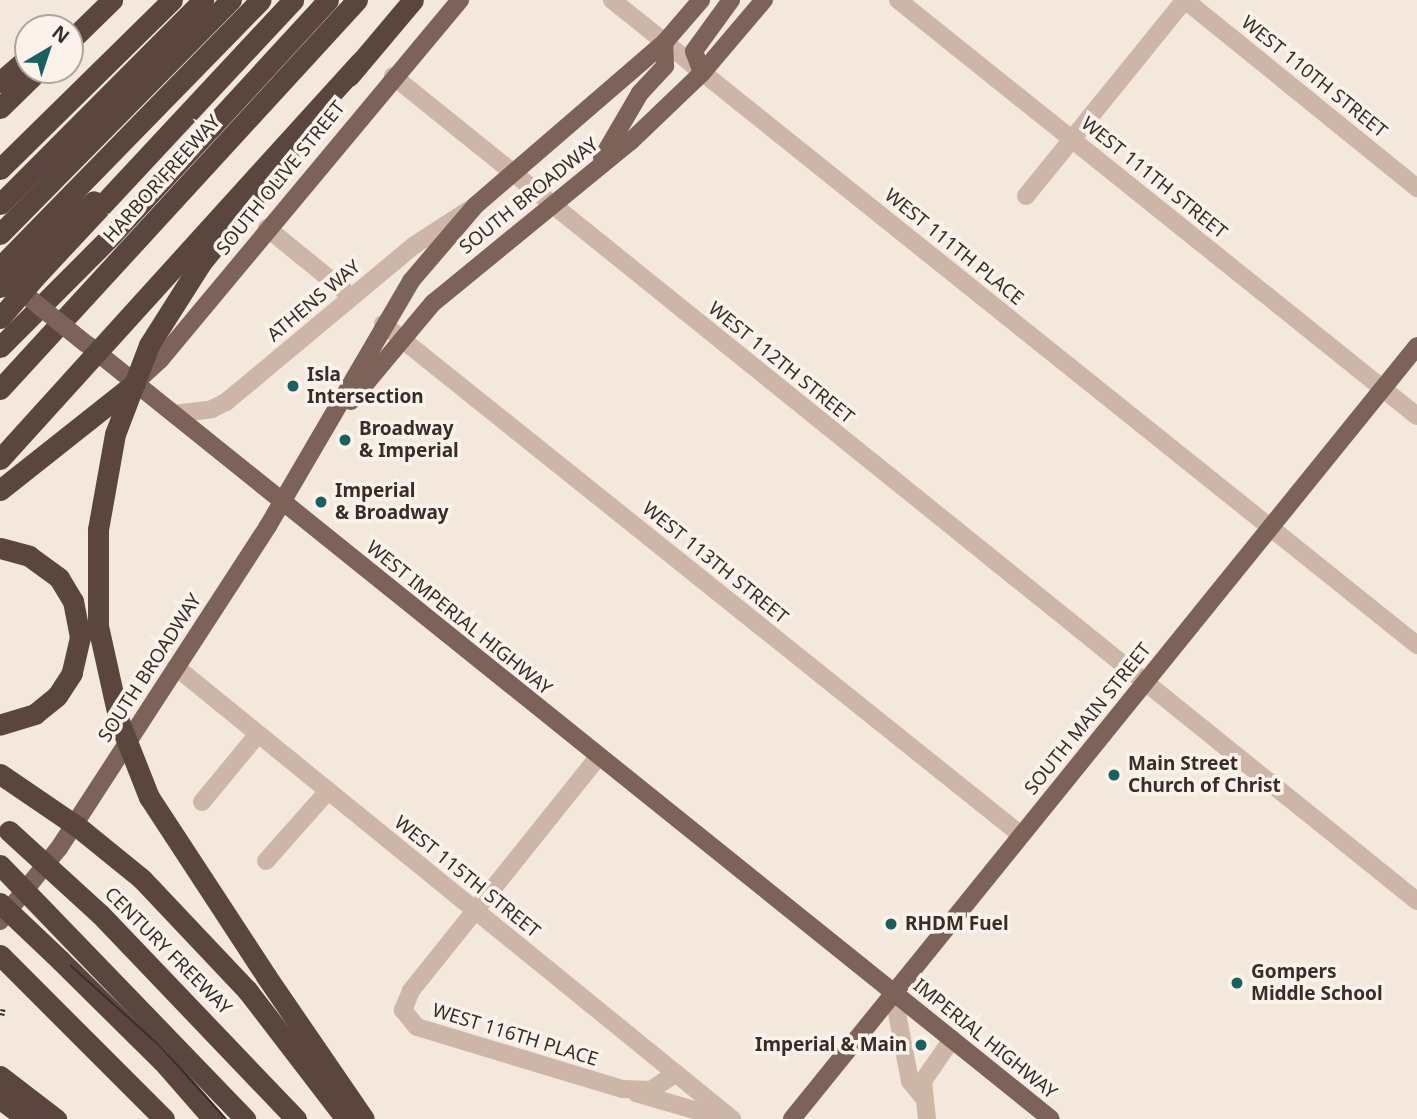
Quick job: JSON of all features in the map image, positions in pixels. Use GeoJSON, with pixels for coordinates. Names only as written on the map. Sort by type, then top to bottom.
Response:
{"type":"FeatureCollection","features":[{"type":"Feature","properties":{"kind":"highway"},"geometry":{"type":"LineString","coordinates":[[80,14],[97,0]]}},
{"type":"Feature","properties":{"kind":"highway"},"geometry":{"type":"LineString","coordinates":[[84,27],[112,0]]}},
{"type":"Feature","properties":{"kind":"highway"},"geometry":{"type":"LineString","coordinates":[[0,169],[172,0]]}},
{"type":"Feature","properties":{"kind":"highway"},"geometry":{"type":"LineString","coordinates":[[0,204],[203,0]]}},
{"type":"Feature","properties":{"kind":"highway"},"geometry":{"type":"LineString","coordinates":[[0,234],[231,0]]}},
{"type":"Feature","properties":{"kind":"highway"},"geometry":{"type":"LineString","coordinates":[[0,267],[261,0]]}},
{"type":"Feature","properties":{"kind":"highway"},"geometry":{"type":"LineString","coordinates":[[0,287],[94,201],[292,0]]}},
{"type":"Feature","properties":{"kind":"highway"},"geometry":{"type":"LineString","coordinates":[[0,318],[292,0]]}},
{"type":"Feature","properties":{"kind":"highway"},"geometry":{"type":"LineString","coordinates":[[0,347],[40,308],[328,0]]}},
{"type":"Feature","properties":{"kind":"highway","name":"HARBOR FREEWAY"},"geometry":{"type":"LineString","coordinates":[[0,389],[357,0]]}},
{"type":"Feature","properties":{"kind":"highway"},"geometry":{"type":"LineString","coordinates":[[0,459],[413,0]]}},
{"type":"Feature","properties":{"kind":"highway"},"geometry":{"type":"LineString","coordinates":[[360,62],[201,263],[166,314],[122,409],[99,516],[98,626],[127,746],[166,827],[364,1119]]}},
{"type":"Feature","properties":{"kind":"highway"},"geometry":{"type":"LineString","coordinates":[[0,82],[14,70]]}},
{"type":"Feature","properties":{"kind":"highway"},"geometry":{"type":"LineString","coordinates":[[0,107],[24,84]]}},
{"type":"Feature","properties":{"kind":"highway"},"geometry":{"type":"LineString","coordinates":[[0,490],[135,383]]}},
{"type":"Feature","properties":{"kind":"highway"},"geometry":{"type":"LineString","coordinates":[[0,548],[29,556],[52,572],[69,592],[78,618],[80,646],[68,682],[50,703],[27,718],[0,725]]}},
{"type":"Feature","properties":{"kind":"highway"},"geometry":{"type":"LineString","coordinates":[[0,774],[132,870],[200,936],[247,990],[346,1119]]}},
{"type":"Feature","properties":{"kind":"highway","name":"CENTURY FREEWAY"},"geometry":{"type":"LineString","coordinates":[[0,823],[100,914],[296,1119]]}},
{"type":"Feature","properties":{"kind":"highway"},"geometry":{"type":"LineString","coordinates":[[0,865],[245,1119]]}},
{"type":"Feature","properties":{"kind":"highway"},"geometry":{"type":"LineString","coordinates":[[0,903],[166,1065],[213,1119]]}},
{"type":"Feature","properties":{"kind":"highway"},"geometry":{"type":"LineString","coordinates":[[0,955],[164,1119]]}},
{"type":"Feature","properties":{"kind":"highway"},"geometry":{"type":"LineString","coordinates":[[0,1076],[56,1119]]}},
{"type":"Feature","properties":{"kind":"highway"},"geometry":{"type":"LineString","coordinates":[[0,1099],[28,1119]]}},
{"type":"Feature","properties":{"kind":"main road","name":"SOUTH OLIVE STREET"},"geometry":{"type":"LineString","coordinates":[[135,383],[160,360],[393,76],[460,0]]}},
{"type":"Feature","properties":{"kind":"main road","name":"SOUTH BROADWAY"},"geometry":{"type":"LineString","coordinates":[[0,921],[60,848],[282,503],[326,431],[383,324],[411,281],[476,205],[664,43],[701,0]]}},
{"type":"Feature","properties":{"kind":"main road"},"geometry":{"type":"LineString","coordinates":[[702,73],[694,51],[731,0]]}},
{"type":"Feature","properties":{"kind":"main road","name":"SOUTH BROADWAY"},"geometry":{"type":"LineString","coordinates":[[326,431],[433,303],[588,177],[702,73],[764,0]]}},
{"type":"Feature","properties":{"kind":"main road"},"geometry":{"type":"LineString","coordinates":[[588,177],[640,93],[665,66],[664,43]]}},
{"type":"Feature","properties":{"kind":"main road","name":"WEST IMPERIAL HIGHWAY"},"geometry":{"type":"LineString","coordinates":[[0,275],[893,992]]}},
{"type":"Feature","properties":{"kind":"main road","name":"SOUTH MAIN STREET"},"geometry":{"type":"LineString","coordinates":[[792,1119],[1417,346]]}},
{"type":"Feature","properties":{"kind":"main road","name":"IMPERIAL HIGHWAY"},"geometry":{"type":"LineString","coordinates":[[893,992],[1051,1119]]}},
{"type":"Feature","properties":{"kind":"street","name":"WEST 111TH PLACE"},"geometry":{"type":"LineString","coordinates":[[612,0],[1417,645]]}},
{"type":"Feature","properties":{"kind":"street","name":"WEST 111TH STREET"},"geometry":{"type":"LineString","coordinates":[[898,0],[1417,416]]}},
{"type":"Feature","properties":{"kind":"street"},"geometry":{"type":"LineString","coordinates":[[1026,196],[1185,0]]}},
{"type":"Feature","properties":{"kind":"street","name":"WEST 110TH STREET"},"geometry":{"type":"LineString","coordinates":[[1185,0],[1417,188]]}},
{"type":"Feature","properties":{"kind":"street","name":"WEST 112TH STREET"},"geometry":{"type":"LineString","coordinates":[[393,76],[515,173],[552,207],[1417,901]]}},
{"type":"Feature","properties":{"kind":"street","name":"ATHENS WAY"},"geometry":{"type":"LineString","coordinates":[[174,414],[210,410],[226,402],[413,246],[476,205]]}},
{"type":"Feature","properties":{"kind":"street"},"geometry":{"type":"LineString","coordinates":[[267,228],[352,297]]}},
{"type":"Feature","properties":{"kind":"street","name":"WEST 113TH STREET"},"geometry":{"type":"LineString","coordinates":[[383,324],[1021,835]]}},
{"type":"Feature","properties":{"kind":"street","name":"WEST 115TH STREET"},"geometry":{"type":"LineString","coordinates":[[176,667],[732,1119]]}},
{"type":"Feature","properties":{"kind":"street"},"geometry":{"type":"LineString","coordinates":[[202,802],[258,734]]}},
{"type":"Feature","properties":{"kind":"street"},"geometry":{"type":"LineString","coordinates":[[475,910],[598,756]]}},
{"type":"Feature","properties":{"kind":"street"},"geometry":{"type":"LineString","coordinates":[[266,861],[328,791]]}},
{"type":"Feature","properties":{"kind":"street","name":"WEST 116TH PLACE"},"geometry":{"type":"LineString","coordinates":[[475,910],[411,991],[403,1010],[416,1027],[725,1119]]}},
{"type":"Feature","properties":{"kind":"street"},"geometry":{"type":"LineString","coordinates":[[893,992],[910,1081],[922,1096],[927,1119]]}},
{"type":"Feature","properties":{"kind":"street"},"geometry":{"type":"LineString","coordinates":[[922,1096],[929,1069],[952,1039]]}},
{"type":"Feature","properties":{"kind":"street","name":"WEST 116TH PLACE"},"geometry":{"type":"LineString","coordinates":[[623,1089],[651,1090],[676,1073]]}},
{"type":"Feature","properties":{"kind":"tram line"},"geometry":{"type":"LineString","coordinates":[[0,863],[78,938],[243,1119]]}},
{"type":"Feature","properties":{"kind":"tram line"},"geometry":{"type":"LineString","coordinates":[[0,902],[160,1046],[226,1119]]}},
{"type":"Feature","properties":{"kind":"railway"},"geometry":{"type":"LineString","coordinates":[[0,1012],[5,1013]]}},
{"type":"Feature","properties":{"kind":"place","name":"Isla Intersection"},"geometry":{"type":"Point","coordinates":[293,386]}},
{"type":"Feature","properties":{"kind":"place","name":"Broadway & Imperial"},"geometry":{"type":"Point","coordinates":[345,440]}},
{"type":"Feature","properties":{"kind":"place","name":"Imperial & Broadway"},"geometry":{"type":"Point","coordinates":[321,502]}},
{"type":"Feature","properties":{"kind":"place","name":"Main Street Church of Christ"},"geometry":{"type":"Point","coordinates":[1114,775]}},
{"type":"Feature","properties":{"kind":"place","name":"RHDM Fuel"},"geometry":{"type":"Point","coordinates":[891,924]}},
{"type":"Feature","properties":{"kind":"place","name":"Gompers Middle School"},"geometry":{"type":"Point","coordinates":[1237,983]}},
{"type":"Feature","properties":{"kind":"place","name":"Imperial & Main"},"geometry":{"type":"Point","coordinates":[921,1045]}}]}
